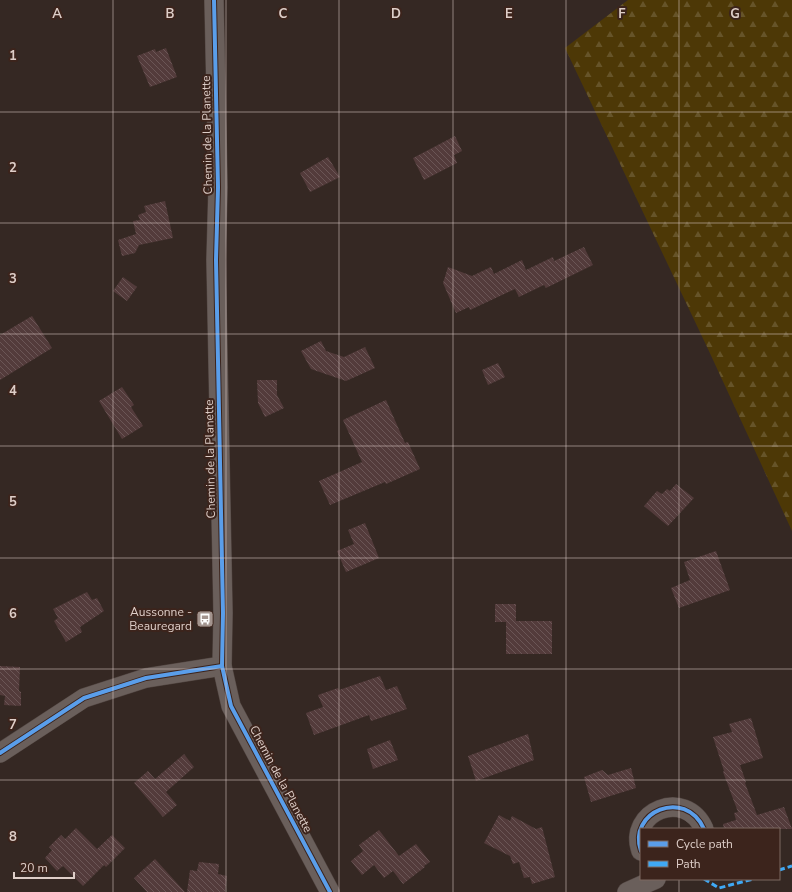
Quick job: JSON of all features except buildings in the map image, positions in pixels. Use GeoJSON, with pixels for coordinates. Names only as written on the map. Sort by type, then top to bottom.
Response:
{"type":"FeatureCollection","features":[{"type":"Feature","properties":{"kind":"street","name":"Chemin de la Planette"},"geometry":{"type":"LineString","coordinates":[[214,0],[218,187],[216,260],[223,613],[222,666],[231,706],[330,892]]}},
{"type":"Feature","properties":{"kind":"street"},"geometry":{"type":"LineString","coordinates":[[0,753],[84,698],[146,678],[222,666]]}},
{"type":"Feature","properties":{"kind":"street"},"geometry":{"type":"LineString","coordinates":[[641,828],[646,819],[658,810],[670,806],[688,810],[700,821],[704,828]]}},
{"type":"Feature","properties":{"kind":"street"},"geometry":{"type":"LineString","coordinates":[[640,830],[640,848]]}},
{"type":"Feature","properties":{"kind":"street"},"geometry":{"type":"LineString","coordinates":[[627,892],[654,880]]}},
{"type":"Feature","properties":{"kind":"green space"},"geometry":{"type":"Polygon","coordinates":[[[628,0],[792,0],[792,531],[708,349],[565,48],[628,0]]]}},
{"type":"Feature","properties":{"kind":"marked path"},"geometry":{"type":"LineString","coordinates":[[780,870],[792,866]]}},
{"type":"Feature","properties":{"kind":"marked path"},"geometry":{"type":"LineString","coordinates":[[706,880],[719,888],[749,880]]}},
{"type":"Feature","properties":{"kind":"cycle path"},"geometry":{"type":"LineString","coordinates":[[214,0],[218,187],[216,260],[223,613],[222,666],[231,706],[330,892]]}},
{"type":"Feature","properties":{"kind":"cycle path"},"geometry":{"type":"LineString","coordinates":[[0,753],[84,698],[146,678],[222,666]]}},
{"type":"Feature","properties":{"kind":"cycle path"},"geometry":{"type":"LineString","coordinates":[[641,828],[650,816],[660,810],[672,807],[684,809],[695,816],[703,828]]}},
{"type":"Feature","properties":{"kind":"cycle path"},"geometry":{"type":"LineString","coordinates":[[640,833],[640,844]]}},
{"type":"Feature","properties":{"kind":"place","name":"Aussonne - Beauregard"},"geometry":{"type":"Point","coordinates":[205,619]}}]}
